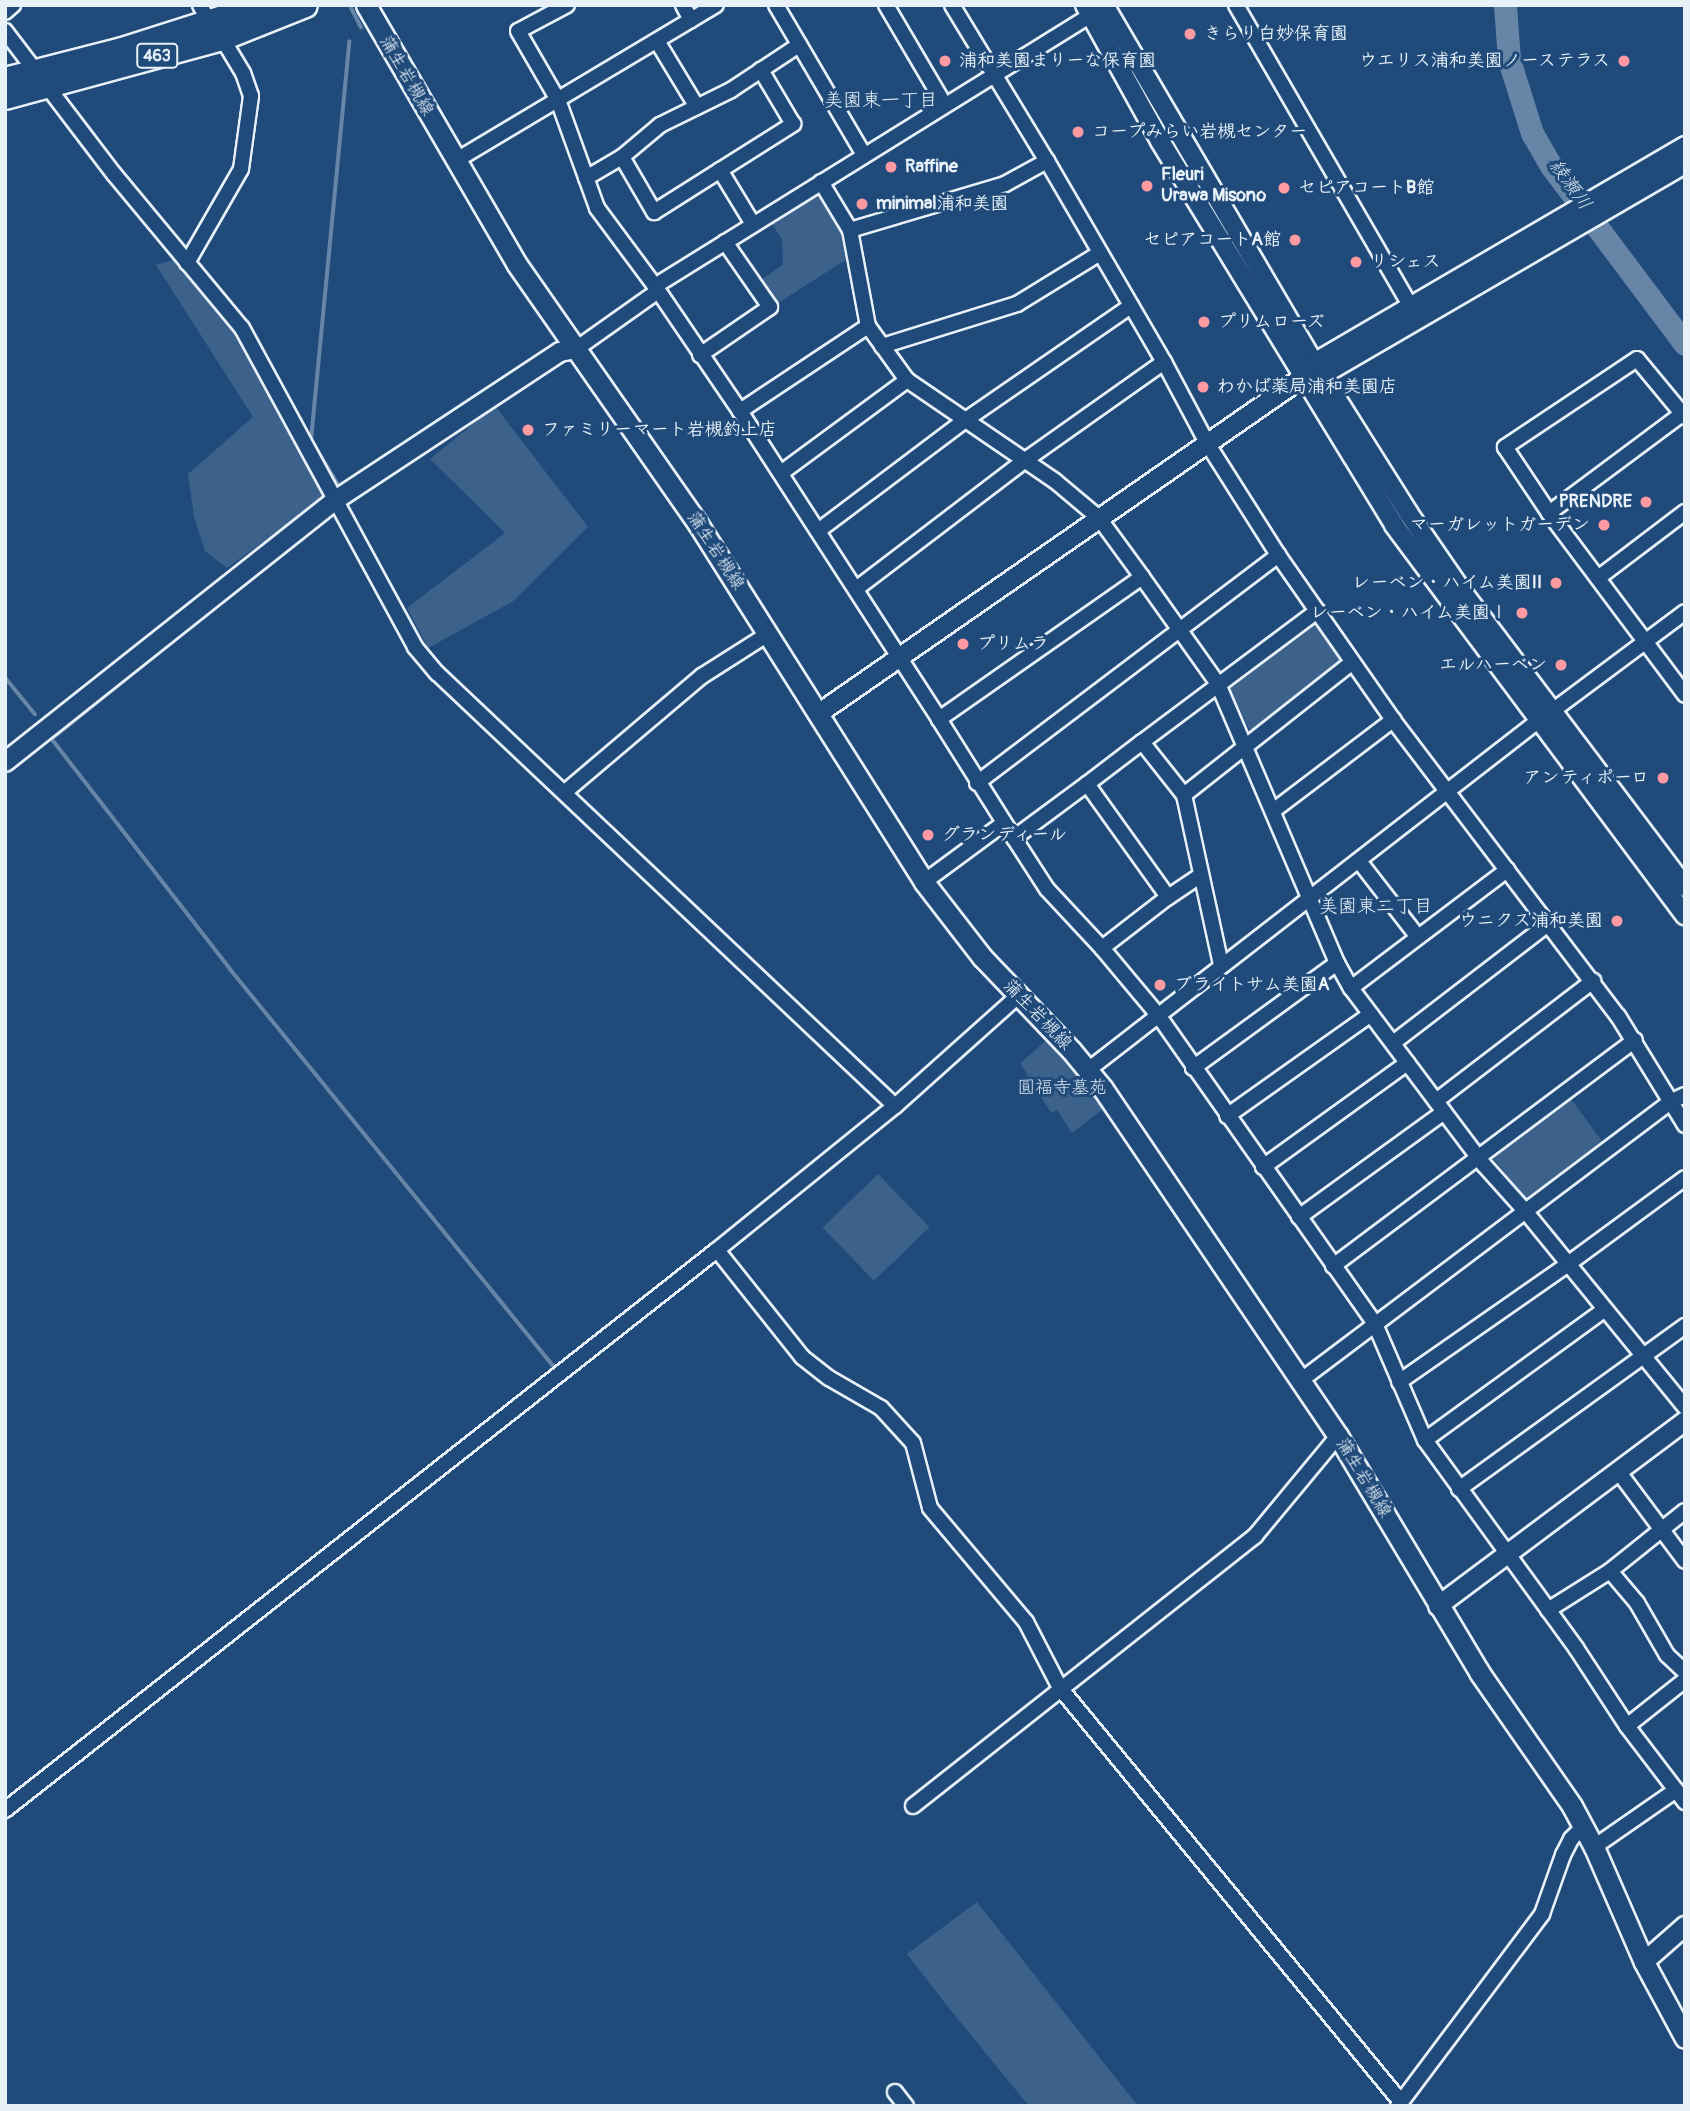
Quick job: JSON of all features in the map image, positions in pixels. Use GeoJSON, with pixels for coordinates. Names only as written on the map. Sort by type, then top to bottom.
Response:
{"type":"FeatureCollection","features":[{"type":"Feature","properties":{"kind":"highway","name":"463"},"geometry":{"type":"LineString","coordinates":[[5,97],[41,79],[260,5]]}},
{"type":"Feature","properties":{"kind":"highway","name":"463"},"geometry":{"type":"LineString","coordinates":[[210,22],[304,5]]}},
{"type":"Feature","properties":{"kind":"highway","name":"463"},"geometry":{"type":"LineString","coordinates":[[5,79],[41,79]]}},
{"type":"Feature","properties":{"kind":"main road","name":"蒲生岩槻線"},"geometry":{"type":"LineString","coordinates":[[366,5],[523,273],[661,470],[924,882],[954,923],[1088,1070],[1338,1436],[1438,1606],[1584,1826],[1644,1962],[1685,2038]]}},
{"type":"Feature","properties":{"kind":"street"},"geometry":{"type":"LineString","coordinates":[[5,12],[13,5]]}},
{"type":"Feature","properties":{"kind":"street"},"geometry":{"type":"LineString","coordinates":[[566,5],[518,32],[558,100],[597,208],[657,288],[699,355],[781,473],[1047,889],[1102,948],[1158,1015],[1375,1324],[1425,1440],[1548,1610],[1627,1726],[1680,1796],[1594,1847]]}},
{"type":"Feature","properties":{"kind":"street"},"geometry":{"type":"LineString","coordinates":[[683,5],[691,20]]}},
{"type":"Feature","properties":{"kind":"street"},"geometry":{"type":"LineString","coordinates":[[455,161],[716,5]]}},
{"type":"Feature","properties":{"kind":"street"},"geometry":{"type":"LineString","coordinates":[[776,5],[864,155]]}},
{"type":"Feature","properties":{"kind":"street"},"geometry":{"type":"LineString","coordinates":[[886,5],[945,105]]}},
{"type":"Feature","properties":{"kind":"street"},"geometry":{"type":"LineString","coordinates":[[952,5],[992,75],[1047,161],[1164,362],[1207,443],[1278,555],[1351,663],[1593,981],[1678,1098],[1685,1125]]}},
{"type":"Feature","properties":{"kind":"street"},"geometry":{"type":"LineString","coordinates":[[1236,5],[1411,307]]}},
{"type":"Feature","properties":{"kind":"street"},"geometry":{"type":"LineString","coordinates":[[5,762],[334,501],[560,352],[576,349],[657,288],[725,242],[1098,7]]}},
{"type":"Feature","properties":{"kind":"street"},"geometry":{"type":"LineString","coordinates":[[1098,7],[1318,369],[1545,717],[1685,916]]}},
{"type":"Feature","properties":{"kind":"street"},"geometry":{"type":"LineString","coordinates":[[1098,7],[1167,153],[1394,525],[1545,717],[1685,887]]}},
{"type":"Feature","properties":{"kind":"street"},"geometry":{"type":"LineString","coordinates":[[187,263],[241,169],[251,96],[243,73],[210,22]]}},
{"type":"Feature","properties":{"kind":"street"},"geometry":{"type":"LineString","coordinates":[[5,31],[187,263],[243,328],[415,647],[437,673],[895,1105]]}},
{"type":"Feature","properties":{"kind":"street"},"geometry":{"type":"LineString","coordinates":[[657,41],[697,107]]}},
{"type":"Feature","properties":{"kind":"street"},"geometry":{"type":"LineString","coordinates":[[586,178],[622,157],[660,125],[697,107],[799,45]]}},
{"type":"Feature","properties":{"kind":"street"},"geometry":{"type":"LineString","coordinates":[[622,157],[654,212],[793,124],[761,70]]}},
{"type":"Feature","properties":{"kind":"street"},"geometry":{"type":"LineString","coordinates":[[818,714],[1302,378],[1618,193],[1685,146]]}},
{"type":"Feature","properties":{"kind":"street"},"geometry":{"type":"LineString","coordinates":[[850,230],[1005,184],[1047,161]]}},
{"type":"Feature","properties":{"kind":"street"},"geometry":{"type":"LineString","coordinates":[[1618,193],[1685,164]]}},
{"type":"Feature","properties":{"kind":"street"},"geometry":{"type":"LineString","coordinates":[[720,170],[753,224]]}},
{"type":"Feature","properties":{"kind":"street"},"geometry":{"type":"LineString","coordinates":[[821,182],[850,230],[868,326],[882,346],[907,380],[1024,461],[1099,518],[1218,684],[1337,963],[1351,988],[1477,1156],[1685,1407]]}},
{"type":"Feature","properties":{"kind":"street"},"geometry":{"type":"LineString","coordinates":[[1318,369],[1411,307],[1556,229]]}},
{"type":"Feature","properties":{"kind":"street"},"geometry":{"type":"LineString","coordinates":[[699,355],[770,307],[725,242]]}},
{"type":"Feature","properties":{"kind":"street"},"geometry":{"type":"LineString","coordinates":[[882,346],[1017,304],[1100,253]]}},
{"type":"Feature","properties":{"kind":"street"},"geometry":{"type":"LineString","coordinates":[[818,531],[964,421],[1131,306]]}},
{"type":"Feature","properties":{"kind":"street"},"geometry":{"type":"LineString","coordinates":[[740,411],[868,326]]}},
{"type":"Feature","properties":{"kind":"street"},"geometry":{"type":"LineString","coordinates":[[1549,513],[1684,415],[1637,359],[1505,447],[1549,513],[1685,695]]}},
{"type":"Feature","properties":{"kind":"street"},"geometry":{"type":"LineString","coordinates":[[856,589],[1024,461],[1164,362]]}},
{"type":"Feature","properties":{"kind":"street"},"geometry":{"type":"LineString","coordinates":[[781,473],[907,380]]}},
{"type":"Feature","properties":{"kind":"street"},"geometry":{"type":"LineString","coordinates":[[1598,578],[1685,512]]}},
{"type":"Feature","properties":{"kind":"street"},"geometry":{"type":"LineString","coordinates":[[977,783],[1278,555]]}},
{"type":"Feature","properties":{"kind":"street"},"geometry":{"type":"LineString","coordinates":[[939,719],[1142,578]]}},
{"type":"Feature","properties":{"kind":"street"},"geometry":{"type":"LineString","coordinates":[[1014,838],[1317,611]]}},
{"type":"Feature","properties":{"kind":"street"},"geometry":{"type":"LineString","coordinates":[[1088,1070],[1309,897],[1685,612]]}},
{"type":"Feature","properties":{"kind":"street"},"geometry":{"type":"LineString","coordinates":[[565,792],[702,676],[768,634]]}},
{"type":"Feature","properties":{"kind":"street"},"geometry":{"type":"LineString","coordinates":[[1184,795],[1247,748],[1351,663]]}},
{"type":"Feature","properties":{"kind":"street"},"geometry":{"type":"LineString","coordinates":[[1273,811],[1393,720]]}},
{"type":"Feature","properties":{"kind":"street"},"geometry":{"type":"LineString","coordinates":[[1142,742],[1184,795],[1221,965]]}},
{"type":"Feature","properties":{"kind":"street"},"geometry":{"type":"LineString","coordinates":[[1087,784],[1168,897]]}},
{"type":"Feature","properties":{"kind":"street"},"geometry":{"type":"LineString","coordinates":[[924,882],[1004,823]]}},
{"type":"Feature","properties":{"kind":"street"},"geometry":{"type":"LineString","coordinates":[[1359,861],[1418,937]]}},
{"type":"Feature","properties":{"kind":"street"},"geometry":{"type":"LineString","coordinates":[[1351,988],[1507,870]]}},
{"type":"Feature","properties":{"kind":"street"},"geometry":{"type":"LineString","coordinates":[[1102,948],[1201,875]]}},
{"type":"Feature","properties":{"kind":"street"},"geometry":{"type":"LineString","coordinates":[[1393,1043],[1548,923]]}},
{"type":"Feature","properties":{"kind":"street"},"geometry":{"type":"LineString","coordinates":[[1193,1068],[1337,963]]}},
{"type":"Feature","properties":{"kind":"street"},"geometry":{"type":"LineString","coordinates":[[1298,1217],[1440,1107],[1593,981]]}},
{"type":"Feature","properties":{"kind":"street"},"geometry":{"type":"LineString","coordinates":[[5,1810],[583,1352],[717,1251],[895,1105],[1018,996]]}},
{"type":"Feature","properties":{"kind":"street"},"geometry":{"type":"LineString","coordinates":[[1227,1116],[1371,1014]]}},
{"type":"Feature","properties":{"kind":"street"},"geometry":{"type":"LineString","coordinates":[[1333,1266],[1635,1040]]}},
{"type":"Feature","properties":{"kind":"street"},"geometry":{"type":"LineString","coordinates":[[1264,1167],[1407,1063]]}},
{"type":"Feature","properties":{"kind":"street"},"geometry":{"type":"LineString","coordinates":[[1300,1381],[1678,1098]]}},
{"type":"Feature","properties":{"kind":"street"},"geometry":{"type":"LineString","coordinates":[[1399,1381],[1568,1264],[1685,1178]]}},
{"type":"Feature","properties":{"kind":"street"},"geometry":{"type":"LineString","coordinates":[[717,1251],[802,1357],[829,1378],[881,1408],[913,1443],[930,1508],[1026,1622],[1060,1688],[1400,2104],[1542,1914],[1563,1855],[1584,1826]]}},
{"type":"Feature","properties":{"kind":"street"},"geometry":{"type":"LineString","coordinates":[[1425,1440],[1604,1310]]}},
{"type":"Feature","properties":{"kind":"street"},"geometry":{"type":"LineString","coordinates":[[1460,1489],[1685,1326]]}},
{"type":"Feature","properties":{"kind":"street"},"geometry":{"type":"LineString","coordinates":[[1438,1606],[1685,1421]]}},
{"type":"Feature","properties":{"kind":"street"},"geometry":{"type":"LineString","coordinates":[[913,1806],[1255,1536],[1338,1436]]}},
{"type":"Feature","properties":{"kind":"street"},"geometry":{"type":"LineString","coordinates":[[1618,1471],[1685,1562]]}},
{"type":"Feature","properties":{"kind":"street"},"geometry":{"type":"LineString","coordinates":[[1548,1610],[1610,1571],[1685,1511]]}},
{"type":"Feature","properties":{"kind":"street"},"geometry":{"type":"LineString","coordinates":[[1610,1571],[1637,1603],[1667,1656],[1685,1672]]}},
{"type":"Feature","properties":{"kind":"street"},"geometry":{"type":"LineString","coordinates":[[1627,1726],[1685,1680]]}},
{"type":"Feature","properties":{"kind":"street"},"geometry":{"type":"LineString","coordinates":[[1644,1962],[1685,1926]]}},
{"type":"Feature","properties":{"kind":"street"},"geometry":{"type":"LineString","coordinates":[[895,2092],[906,2106]]}},
{"type":"Feature","properties":{"kind":"green space"},"geometry":{"type":"Polygon","coordinates":[[[812,193],[818,194],[842,231],[847,259],[775,305],[760,281],[783,264],[782,240],[770,220],[812,193]]]}},
{"type":"Feature","properties":{"kind":"green space"},"geometry":{"type":"Polygon","coordinates":[[[173,260],[237,334],[324,498],[227,568],[205,551],[194,517],[188,474],[253,417],[156,265],[173,260]]]}},
{"type":"Feature","properties":{"kind":"green space"},"geometry":{"type":"Polygon","coordinates":[[[495,406],[588,527],[512,602],[428,648],[407,608],[505,533],[430,459],[495,406]]]}},
{"type":"Feature","properties":{"kind":"green space"},"geometry":{"type":"Polygon","coordinates":[[[1317,622],[1342,661],[1252,735],[1228,685],[1317,622]]]}},
{"type":"Feature","properties":{"kind":"green space","name":"圓福寺墓苑"},"geometry":{"type":"Polygon","coordinates":[[[1047,1040],[1080,1075],[1103,1109],[1072,1133],[1057,1110],[1051,1113],[1020,1063],[1047,1040]]]}},
{"type":"Feature","properties":{"kind":"green space"},"geometry":{"type":"Polygon","coordinates":[[[1569,1096],[1604,1144],[1531,1199],[1524,1198],[1493,1158],[1494,1152],[1569,1096]]]}},
{"type":"Feature","properties":{"kind":"green space"},"geometry":{"type":"Polygon","coordinates":[[[878,1174],[929,1227],[874,1281],[823,1227],[878,1174]]]}},
{"type":"Feature","properties":{"kind":"green space"},"geometry":{"type":"Polygon","coordinates":[[[977,1902],[1138,2106],[1029,2106],[952,2012],[907,1954],[977,1902]]]}},
{"type":"Feature","properties":{"kind":"waterway"},"geometry":{"type":"LineString","coordinates":[[350,5],[361,27]]}},
{"type":"Feature","properties":{"kind":"waterway","name":"綾瀬川"},"geometry":{"type":"LineString","coordinates":[[1505,5],[1509,60],[1532,133],[1552,167],[1685,344]]}},
{"type":"Feature","properties":{"kind":"waterway"},"geometry":{"type":"LineString","coordinates":[[341,490],[311,440],[349,42]]}},
{"type":"Feature","properties":{"kind":"waterway"},"geometry":{"type":"LineString","coordinates":[[336,511],[52,739],[231,970],[556,1369]]}},
{"type":"Feature","properties":{"kind":"waterway"},"geometry":{"type":"LineString","coordinates":[[5,677],[35,714]]}},
{"type":"Feature","properties":{"kind":"waterway"},"geometry":{"type":"LineString","coordinates":[[5,1819],[39,1792]]}},
{"type":"Feature","properties":{"kind":"place","name":"きらり白妙保育園"},"geometry":{"type":"Point","coordinates":[1190,34]}},
{"type":"Feature","properties":{"kind":"place","name":"浦和美園まりーな保育園"},"geometry":{"type":"Point","coordinates":[945,61]}},
{"type":"Feature","properties":{"kind":"place","name":"ウエリス浦和美園ノーステラス"},"geometry":{"type":"Point","coordinates":[1624,61]}},
{"type":"Feature","properties":{"kind":"place","name":"コープみらい岩槻センター"},"geometry":{"type":"Point","coordinates":[1078,132]}},
{"type":"Feature","properties":{"kind":"place","name":"Raffine"},"geometry":{"type":"Point","coordinates":[891,167]}},
{"type":"Feature","properties":{"kind":"place","name":"Fleuri Urawa Misono"},"geometry":{"type":"Point","coordinates":[1147,186]}},
{"type":"Feature","properties":{"kind":"place","name":"セピアコートB館"},"geometry":{"type":"Point","coordinates":[1284,188]}},
{"type":"Feature","properties":{"kind":"place","name":"minimal浦和美園"},"geometry":{"type":"Point","coordinates":[862,204]}},
{"type":"Feature","properties":{"kind":"place","name":"セピアコートA館"},"geometry":{"type":"Point","coordinates":[1295,240]}},
{"type":"Feature","properties":{"kind":"place","name":"リシェス"},"geometry":{"type":"Point","coordinates":[1356,262]}},
{"type":"Feature","properties":{"kind":"place","name":"プリムローズ"},"geometry":{"type":"Point","coordinates":[1204,322]}},
{"type":"Feature","properties":{"kind":"place","name":"わかば薬局浦和美園店"},"geometry":{"type":"Point","coordinates":[1203,387]}},
{"type":"Feature","properties":{"kind":"place","name":"ファミリーマート岩槻釣上店"},"geometry":{"type":"Point","coordinates":[528,430]}},
{"type":"Feature","properties":{"kind":"place","name":"PRENDRE"},"geometry":{"type":"Point","coordinates":[1646,502]}},
{"type":"Feature","properties":{"kind":"place","name":"マーガレットガーデン"},"geometry":{"type":"Point","coordinates":[1604,525]}},
{"type":"Feature","properties":{"kind":"place","name":"レーベン・ハイム美園II"},"geometry":{"type":"Point","coordinates":[1556,583]}},
{"type":"Feature","properties":{"kind":"place","name":"レーベン・ハイム美園Ⅰ"},"geometry":{"type":"Point","coordinates":[1522,613]}},
{"type":"Feature","properties":{"kind":"place","name":"プリムラ"},"geometry":{"type":"Point","coordinates":[963,644]}},
{"type":"Feature","properties":{"kind":"place","name":"エルハーベン"},"geometry":{"type":"Point","coordinates":[1561,665]}},
{"type":"Feature","properties":{"kind":"place","name":"アンティポーロ"},"geometry":{"type":"Point","coordinates":[1663,778]}},
{"type":"Feature","properties":{"kind":"place","name":"グランディール"},"geometry":{"type":"Point","coordinates":[928,835]}},
{"type":"Feature","properties":{"kind":"place","name":"ウニクス浦和美園"},"geometry":{"type":"Point","coordinates":[1617,921]}},
{"type":"Feature","properties":{"kind":"place","name":"ブライトサム美園A"},"geometry":{"type":"Point","coordinates":[1160,985]}},
{"type":"Feature","properties":{"kind":"district","name":"美園東一丁目"},"geometry":{"type":"Point","coordinates":[881,101]}},
{"type":"Feature","properties":{"kind":"district","name":"美園東二丁目"},"geometry":{"type":"Point","coordinates":[1376,907]}}]}
